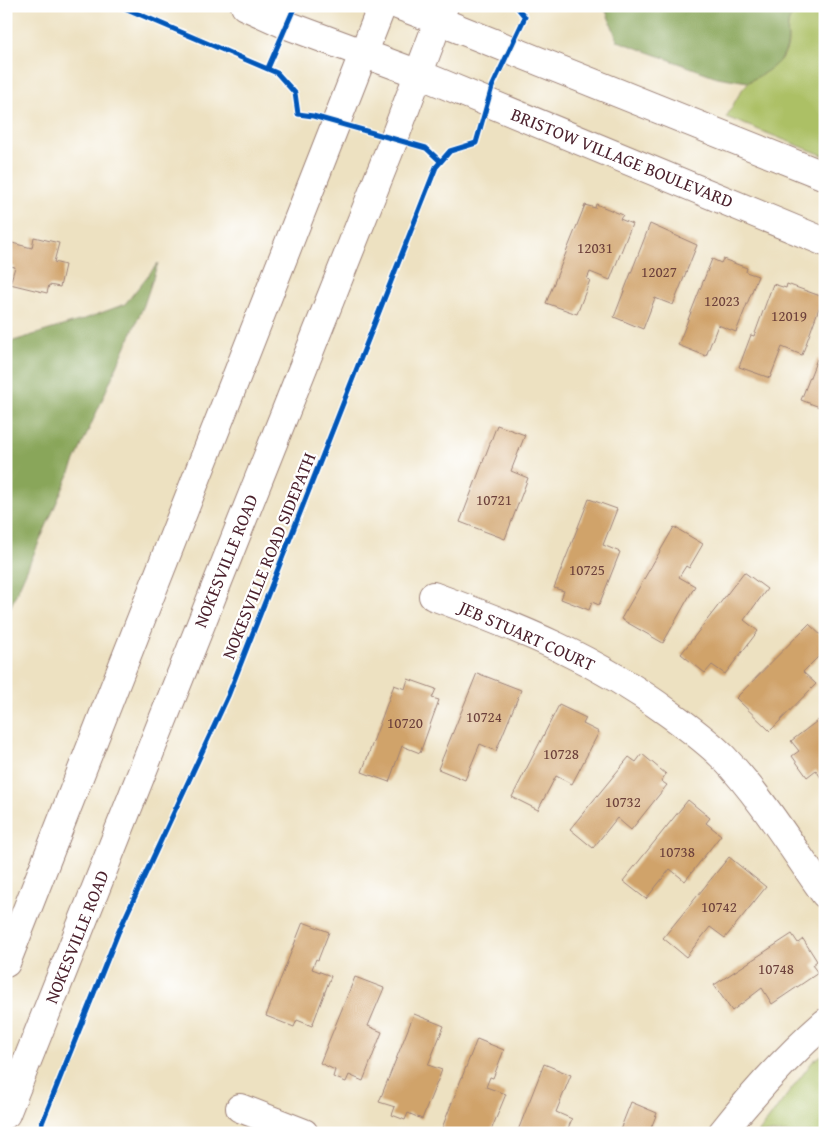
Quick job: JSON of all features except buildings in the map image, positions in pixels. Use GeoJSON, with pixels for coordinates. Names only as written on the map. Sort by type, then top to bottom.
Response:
{"type":"FeatureCollection","features":[{"type":"Feature","properties":{"kind":"main road","name":"BRISTOW VILLAGE BOULEVARD"},"geometry":{"type":"LineString","coordinates":[[245,6],[287,25],[419,74],[825,242]]}},
{"type":"Feature","properties":{"kind":"main road"},"geometry":{"type":"LineString","coordinates":[[6,963],[382,6]]}},
{"type":"Feature","properties":{"kind":"main road"},"geometry":{"type":"LineString","coordinates":[[400,6],[442,14],[825,176]]}},
{"type":"Feature","properties":{"kind":"main road","name":"NOKESVILLE ROAD"},"geometry":{"type":"LineString","coordinates":[[6,1114],[442,14]]}},
{"type":"Feature","properties":{"kind":"main road","name":"JEB STUART COURT"},"geometry":{"type":"LineString","coordinates":[[433,596],[509,624],[579,656],[637,690],[684,724],[722,756],[762,804],[825,894]]}},
{"type":"Feature","properties":{"kind":"main road"},"geometry":{"type":"LineString","coordinates":[[722,1133],[780,1066],[825,1024]]}},
{"type":"Feature","properties":{"kind":"main road"},"geometry":{"type":"LineString","coordinates":[[240,1108],[304,1133]]}},
{"type":"Feature","properties":{"kind":"green space"},"geometry":{"type":"Polygon","coordinates":[[[604,6],[803,6],[790,18],[787,48],[781,59],[768,71],[748,82],[717,77],[618,41],[604,6]]]}},
{"type":"Feature","properties":{"kind":"green space"},"geometry":{"type":"Polygon","coordinates":[[[803,6],[825,6],[825,156],[726,117],[746,85],[782,58],[787,47],[790,17],[803,6]]]}},
{"type":"Feature","properties":{"kind":"green space"},"geometry":{"type":"Polygon","coordinates":[[[158,263],[144,305],[6,617],[6,342],[82,320],[125,304],[158,263]]]}},
{"type":"Feature","properties":{"kind":"green space"},"geometry":{"type":"Polygon","coordinates":[[[825,1053],[825,1133],[758,1133],[813,1061],[825,1053]]]}},
{"type":"Feature","properties":{"kind":"cycle path"},"geometry":{"type":"LineString","coordinates":[[120,6],[277,73],[295,93],[298,114],[313,116],[426,148],[440,161]]}},
{"type":"Feature","properties":{"kind":"cycle path"},"geometry":{"type":"LineString","coordinates":[[268,68],[295,6]]}},
{"type":"Feature","properties":{"kind":"cycle path","name":"NOKESVILLE ROAD SIDEPATH"},"geometry":{"type":"LineString","coordinates":[[38,1133],[118,933],[228,696],[436,167],[450,151],[476,143],[492,87],[525,17],[516,6]]}}]}
